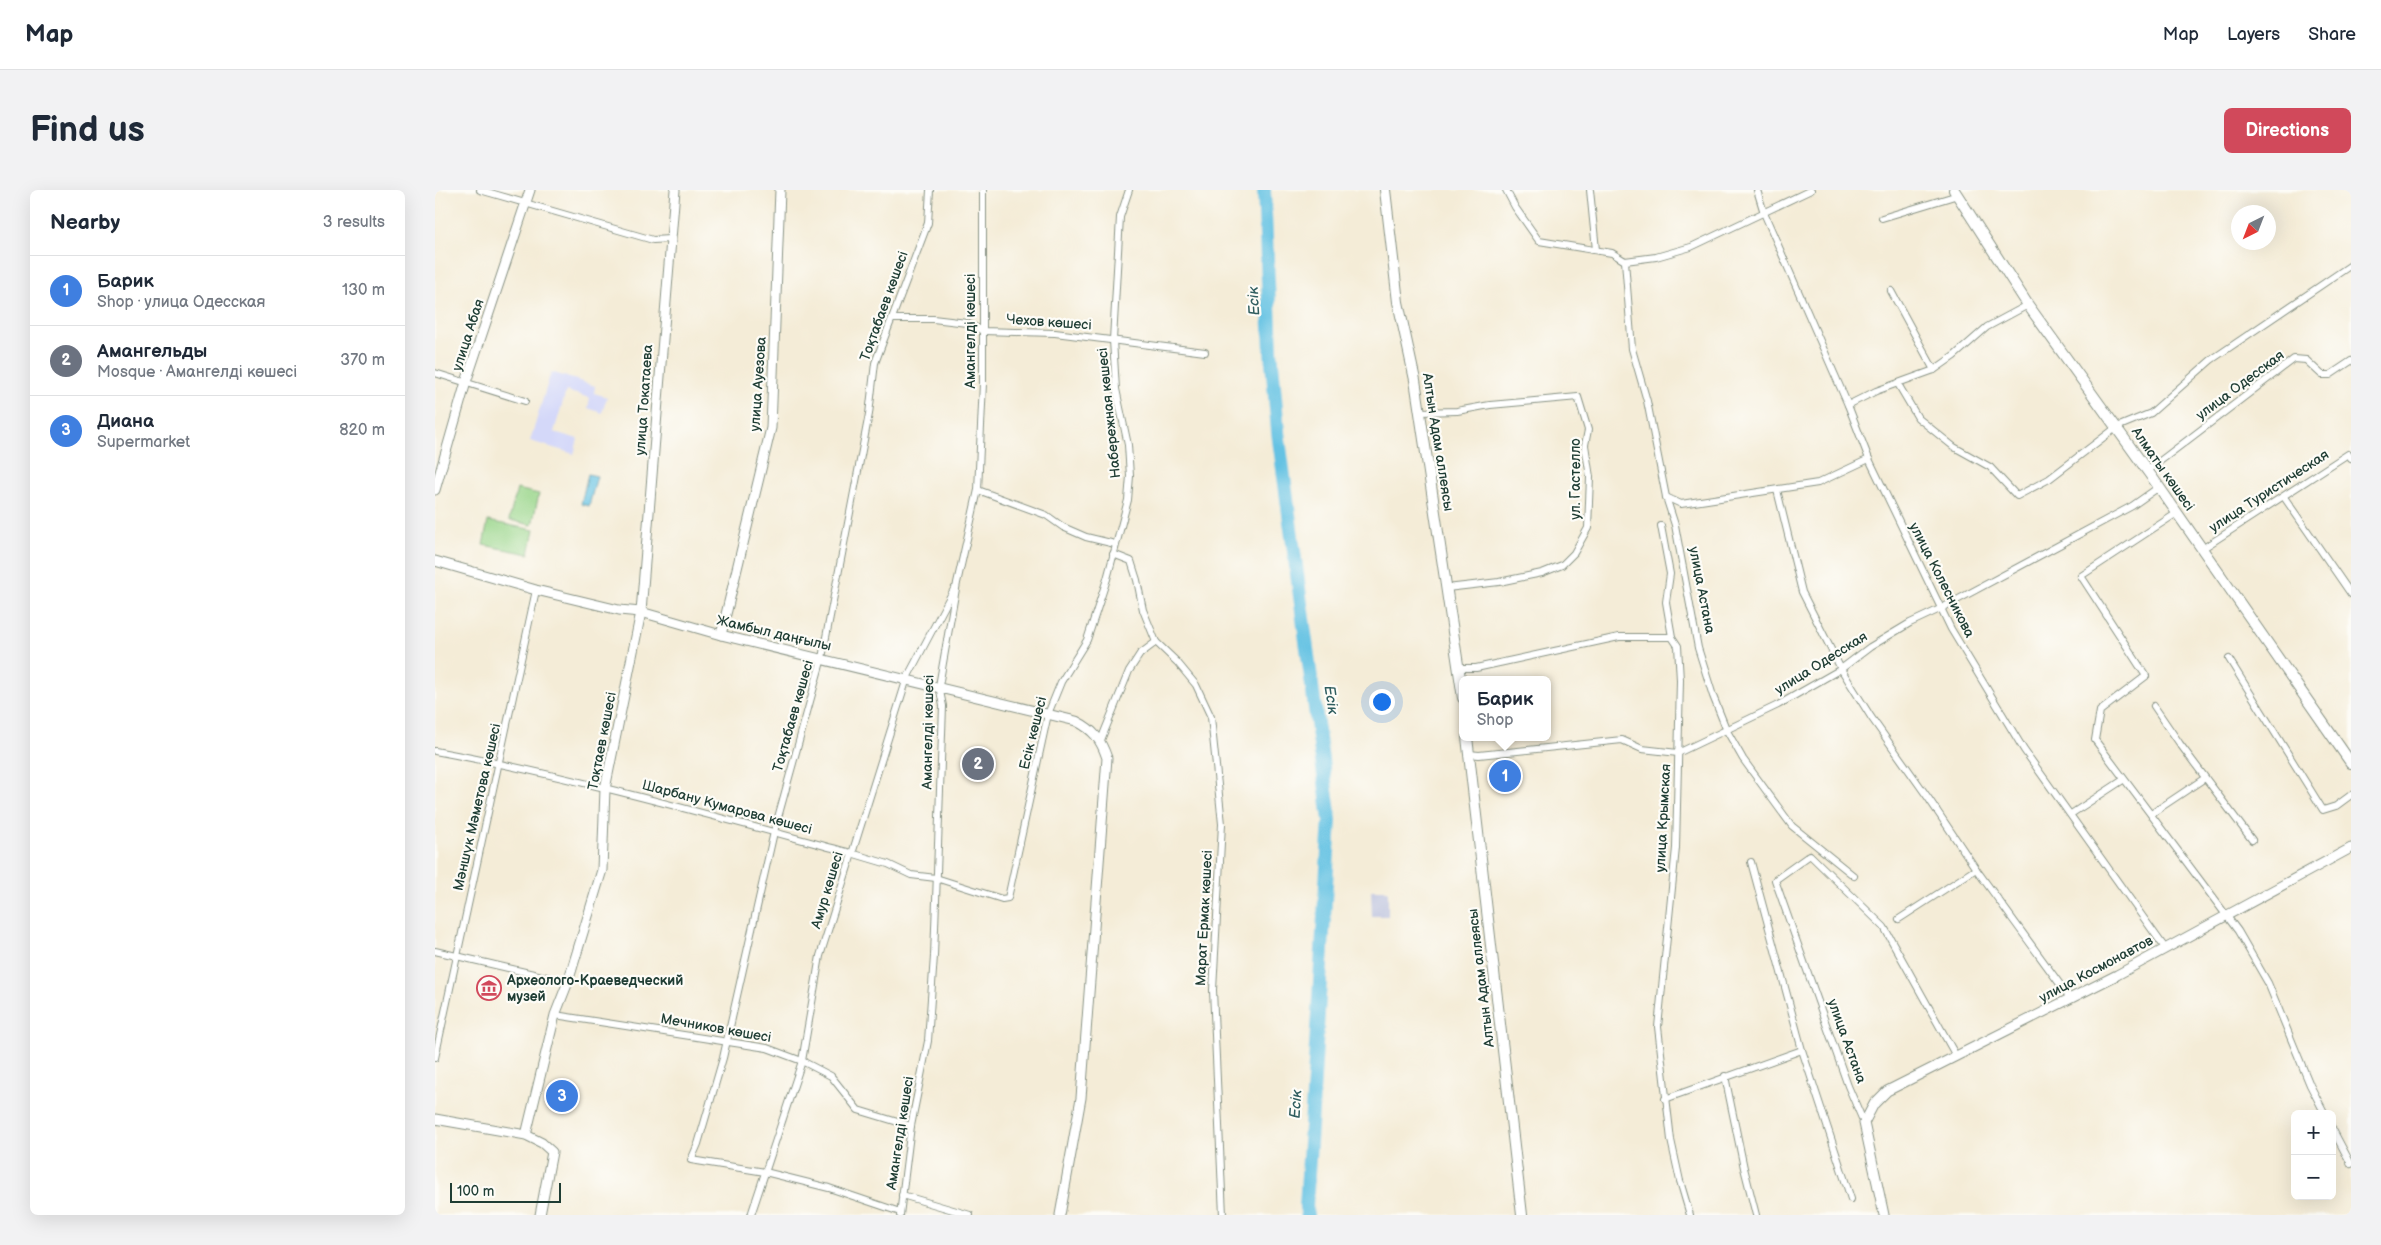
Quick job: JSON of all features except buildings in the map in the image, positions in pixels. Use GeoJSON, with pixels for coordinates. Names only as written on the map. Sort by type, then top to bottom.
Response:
{"type":"FeatureCollection","features":[{"type":"Feature","properties":{"kind":"main road","name":"Алтын Адам аллеясы"},"geometry":{"type":"LineString","coordinates":[[1385,190],[1397,302],[1420,412],[1460,676]]}},
{"type":"Feature","properties":{"kind":"main road","name":"Алматы көшесі"},"geometry":{"type":"LineString","coordinates":[[1956,193],[2029,305],[2159,486],[2351,763]]}},
{"type":"Feature","properties":{"kind":"main road","name":"Алтын Адам аллеясы"},"geometry":{"type":"LineString","coordinates":[[1467,741],[1522,1215]]}},
{"type":"Feature","properties":{"kind":"street"},"geometry":{"type":"LineString","coordinates":[[480,190],[527,202],[653,240],[671,239]]}},
{"type":"Feature","properties":{"kind":"street","name":"улица Абая"},"geometry":{"type":"LineString","coordinates":[[435,490],[466,382],[530,190]]}},
{"type":"Feature","properties":{"kind":"street","name":"улица Токатаева"},"geometry":{"type":"LineString","coordinates":[[641,612],[675,190]]}},
{"type":"Feature","properties":{"kind":"street","name":"улица Ауезова"},"geometry":{"type":"LineString","coordinates":[[721,635],[771,428],[780,190]]}},
{"type":"Feature","properties":{"kind":"street","name":"Тоқтабаев көшесі"},"geometry":{"type":"LineString","coordinates":[[765,1172],[691,1160],[698,1144],[723,1058],[725,1041],[774,832],[822,658],[869,414],[875,362],[928,223],[930,190]]}},
{"type":"Feature","properties":{"kind":"street","name":"Амангелді көшесі"},"geometry":{"type":"LineString","coordinates":[[900,1214],[911,1126],[928,1041],[943,706],[939,686],[957,583],[978,490],[983,331],[983,190]]}},
{"type":"Feature","properties":{"kind":"street","name":"Набережная көшесі"},"geometry":{"type":"LineString","coordinates":[[1113,554],[1128,500],[1130,476],[1128,446],[1116,389],[1113,340],[1120,217],[1129,190]]}},
{"type":"Feature","properties":{"kind":"street"},"geometry":{"type":"LineString","coordinates":[[1506,190],[1515,207],[1539,242],[1612,253],[1625,260],[1656,257],[1691,248],[1811,190]]}},
{"type":"Feature","properties":{"kind":"street"},"geometry":{"type":"LineString","coordinates":[[1590,190],[1596,250]]}},
{"type":"Feature","properties":{"kind":"street","name":"улица Колесникова"},"geometry":{"type":"LineString","coordinates":[[1757,190],[1764,213],[1848,405],[1869,459],[1951,629],[2023,750],[2071,814],[2165,948]]}},
{"type":"Feature","properties":{"kind":"street"},"geometry":{"type":"LineString","coordinates":[[1882,218],[1956,193]]}},
{"type":"Feature","properties":{"kind":"street","name":"улица Астана"},"geometry":{"type":"LineString","coordinates":[[1625,260],[1631,349],[1647,401],[1666,497],[1675,525],[1699,648],[1713,696],[1727,731],[1743,759],[1792,826],[1854,876]]}},
{"type":"Feature","properties":{"kind":"street"},"geometry":{"type":"LineString","coordinates":[[1897,384],[1918,418],[1954,447],[1990,467],[2017,496],[2049,479],[2117,427],[2151,414],[2211,360],[2351,265]]}},
{"type":"Feature","properties":{"kind":"street"},"geometry":{"type":"LineString","coordinates":[[1891,291],[1934,370]]}},
{"type":"Feature","properties":{"kind":"street"},"geometry":{"type":"LineString","coordinates":[[1848,405],[1876,390],[1934,370],[1954,356],[1987,327],[2029,305]]}},
{"type":"Feature","properties":{"kind":"street","name":"Чехов көшесі"},"geometry":{"type":"LineString","coordinates":[[891,319],[933,319],[967,322],[983,331],[1055,333],[1205,352]]}},
{"type":"Feature","properties":{"kind":"street","name":"улица Одесская"},"geometry":{"type":"LineString","coordinates":[[2147,471],[2294,359],[2306,360],[2322,375],[2330,375],[2351,362]]}},
{"type":"Feature","properties":{"kind":"street"},"geometry":{"type":"LineString","coordinates":[[435,373],[525,401]]}},
{"type":"Feature","properties":{"kind":"street","name":"ул. Гастелло"},"geometry":{"type":"LineString","coordinates":[[1420,412],[1457,411],[1490,405],[1578,397],[1588,430],[1585,445],[1590,477],[1588,528],[1574,553],[1562,566],[1542,573],[1499,582],[1447,588]]}},
{"type":"Feature","properties":{"kind":"street","name":"улица Туристическая"},"geometry":{"type":"LineString","coordinates":[[2203,549],[2350,456]]}},
{"type":"Feature","properties":{"kind":"street"},"geometry":{"type":"LineString","coordinates":[[1666,497],[1681,504],[1819,483],[1869,459]]}},
{"type":"Feature","properties":{"kind":"street","name":"улица Одесская"},"geometry":{"type":"LineString","coordinates":[[1678,753],[1727,731],[1841,669],[1870,646],[2132,506],[2159,486]]}},
{"type":"Feature","properties":{"kind":"street"},"geometry":{"type":"LineString","coordinates":[[978,490],[1046,515],[1063,527],[1115,544]]}},
{"type":"Feature","properties":{"kind":"street"},"geometry":{"type":"LineString","coordinates":[[1777,490],[1802,592],[1841,669],[1871,717],[1976,869],[2070,998]]}},
{"type":"Feature","properties":{"kind":"street"},"geometry":{"type":"LineString","coordinates":[[2284,497],[2351,594]]}},
{"type":"Feature","properties":{"kind":"street"},"geometry":{"type":"LineString","coordinates":[[2177,513],[2081,576],[2146,676],[2100,711],[2095,740],[2123,780],[2151,814],[2238,931],[2268,983],[2310,1085],[2323,1110]]}},
{"type":"Feature","properties":{"kind":"street","name":"улица Крымская"},"geometry":{"type":"LineString","coordinates":[[1661,526],[1670,574],[1666,602],[1672,637],[1677,646],[1680,680],[1676,848],[1658,1027],[1665,1099],[1680,1181],[1691,1215]]}},
{"type":"Feature","properties":{"kind":"street"},"geometry":{"type":"LineString","coordinates":[[1060,1215],[1081,1098],[1107,758],[1101,740],[1129,671],[1140,654],[1156,642],[1143,610],[1131,561],[1113,554]]}},
{"type":"Feature","properties":{"kind":"street","name":"Есік көшесі"},"geometry":{"type":"LineString","coordinates":[[1009,898],[1049,714],[1061,682],[1087,640],[1113,554]]}},
{"type":"Feature","properties":{"kind":"street","name":"Жамбыл даңғылы"},"geometry":{"type":"LineString","coordinates":[[435,561],[536,590],[619,610],[641,612],[721,635],[907,678],[1049,714],[1083,724],[1101,740]]}},
{"type":"Feature","properties":{"kind":"street","name":"Амур көшесі"},"geometry":{"type":"LineString","coordinates":[[751,1215],[802,1061],[820,956],[907,678],[957,583]]}},
{"type":"Feature","properties":{"kind":"street","name":"Мәншүк Мәметова көшесі"},"geometry":{"type":"LineString","coordinates":[[435,1058],[498,763],[508,727],[536,590]]}},
{"type":"Feature","properties":{"kind":"street","name":"Тоқтаев көшесі"},"geometry":{"type":"LineString","coordinates":[[526,1135],[555,1014],[568,982],[602,870],[605,789],[641,612]]}},
{"type":"Feature","properties":{"kind":"street"},"geometry":{"type":"LineString","coordinates":[[1459,668],[1476,668],[1619,637],[1672,637]]}},
{"type":"Feature","properties":{"kind":"street","name":"Марат Ермак көшесі"},"geometry":{"type":"LineString","coordinates":[[1156,642],[1177,662],[1195,685],[1211,717],[1222,824],[1213,990],[1223,1215]]}},
{"type":"Feature","properties":{"kind":"street"},"geometry":{"type":"LineString","coordinates":[[2229,658],[2323,810],[2336,806],[2351,795]]}},
{"type":"Feature","properties":{"kind":"street"},"geometry":{"type":"LineString","coordinates":[[2154,706],[2252,840]]}},
{"type":"Feature","properties":{"kind":"street"},"geometry":{"type":"LineString","coordinates":[[1469,754],[1479,755],[1622,740],[1642,749],[1678,753]]}},
{"type":"Feature","properties":{"kind":"street","name":"Шарбану Кумарова көшесі"},"geometry":{"type":"LineString","coordinates":[[435,751],[498,763],[774,832],[888,864],[911,875],[936,878],[1002,900],[1009,898]]}},
{"type":"Feature","properties":{"kind":"street"},"geometry":{"type":"LineString","coordinates":[[2151,814],[2205,778]]}},
{"type":"Feature","properties":{"kind":"street"},"geometry":{"type":"LineString","coordinates":[[2071,814],[2123,780]]}},
{"type":"Feature","properties":{"kind":"street","name":"улица Космонавтов"},"geometry":{"type":"LineString","coordinates":[[1864,1123],[1873,1104],[1887,1091],[2226,917],[2351,848]]}},
{"type":"Feature","properties":{"kind":"street","name":"улица Астана"},"geometry":{"type":"LineString","coordinates":[[1884,1215],[1864,1123],[1847,1086],[1775,880],[1810,855],[1884,927],[1956,1056]]}},
{"type":"Feature","properties":{"kind":"street"},"geometry":{"type":"LineString","coordinates":[[1751,862],[1802,1050],[1851,1199]]}},
{"type":"Feature","properties":{"kind":"street"},"geometry":{"type":"LineString","coordinates":[[1899,919],[1976,869]]}},
{"type":"Feature","properties":{"kind":"street"},"geometry":{"type":"LineString","coordinates":[[435,951],[568,982]]}},
{"type":"Feature","properties":{"kind":"street","name":"Мечников көшесі"},"geometry":{"type":"LineString","coordinates":[[555,1014],[767,1048],[802,1061],[831,1076],[858,1110],[911,1126]]}},
{"type":"Feature","properties":{"kind":"street"},"geometry":{"type":"LineString","coordinates":[[1665,1099],[1802,1050]]}},
{"type":"Feature","properties":{"kind":"street"},"geometry":{"type":"LineString","coordinates":[[1725,1076],[1756,1215]]}},
{"type":"Feature","properties":{"kind":"street"},"geometry":{"type":"LineString","coordinates":[[435,1119],[526,1135],[549,1147],[552,1152],[540,1215]]}},
{"type":"Feature","properties":{"kind":"street"},"geometry":{"type":"LineString","coordinates":[[2336,1136],[2351,1164]]}},
{"type":"Feature","properties":{"kind":"street"},"geometry":{"type":"LineString","coordinates":[[765,1172],[829,1188],[900,1214]]}},
{"type":"Feature","properties":{"kind":"street"},"geometry":{"type":"LineString","coordinates":[[902,1195],[970,1215]]}},
{"type":"Feature","properties":{"kind":"shaded area"},"geometry":{"type":"Polygon","coordinates":[[[551,372],[595,386],[594,393],[607,397],[602,413],[588,408],[590,398],[566,391],[554,432],[578,439],[574,454],[530,441],[551,372]]]}},
{"type":"Feature","properties":{"kind":"shaded area"},"geometry":{"type":"Polygon","coordinates":[[[1371,890],[1388,890],[1388,916],[1372,916],[1371,890]]]}},
{"type":"Feature","properties":{"kind":"green space"},"geometry":{"type":"Polygon","coordinates":[[[517,489],[539,494],[532,525],[509,520],[517,489]]]}},
{"type":"Feature","properties":{"kind":"green space"},"geometry":{"type":"Polygon","coordinates":[[[488,521],[534,530],[529,554],[483,545],[488,521]]]}},
{"type":"Feature","properties":{"kind":"water"},"geometry":{"type":"Polygon","coordinates":[[[588,474],[597,476],[589,506],[581,504],[588,474]]]}},
{"type":"Feature","properties":{"kind":"waterway","name":"Есік"},"geometry":{"type":"LineString","coordinates":[[1264,190],[1271,350],[1278,432],[1330,820],[1306,1207],[1308,1215]]}},
{"type":"Feature","properties":{"kind":"place","name":"Амангельды"},"geometry":{"type":"Point","coordinates":[978,764]}},
{"type":"Feature","properties":{"kind":"place","name":"Барик"},"geometry":{"type":"Point","coordinates":[1505,776]}},
{"type":"Feature","properties":{"kind":"place","name":"Археолого-Краеведческий музей"},"geometry":{"type":"Point","coordinates":[489,988]}},
{"type":"Feature","properties":{"kind":"place","name":"Диана"},"geometry":{"type":"Point","coordinates":[562,1096]}}]}
